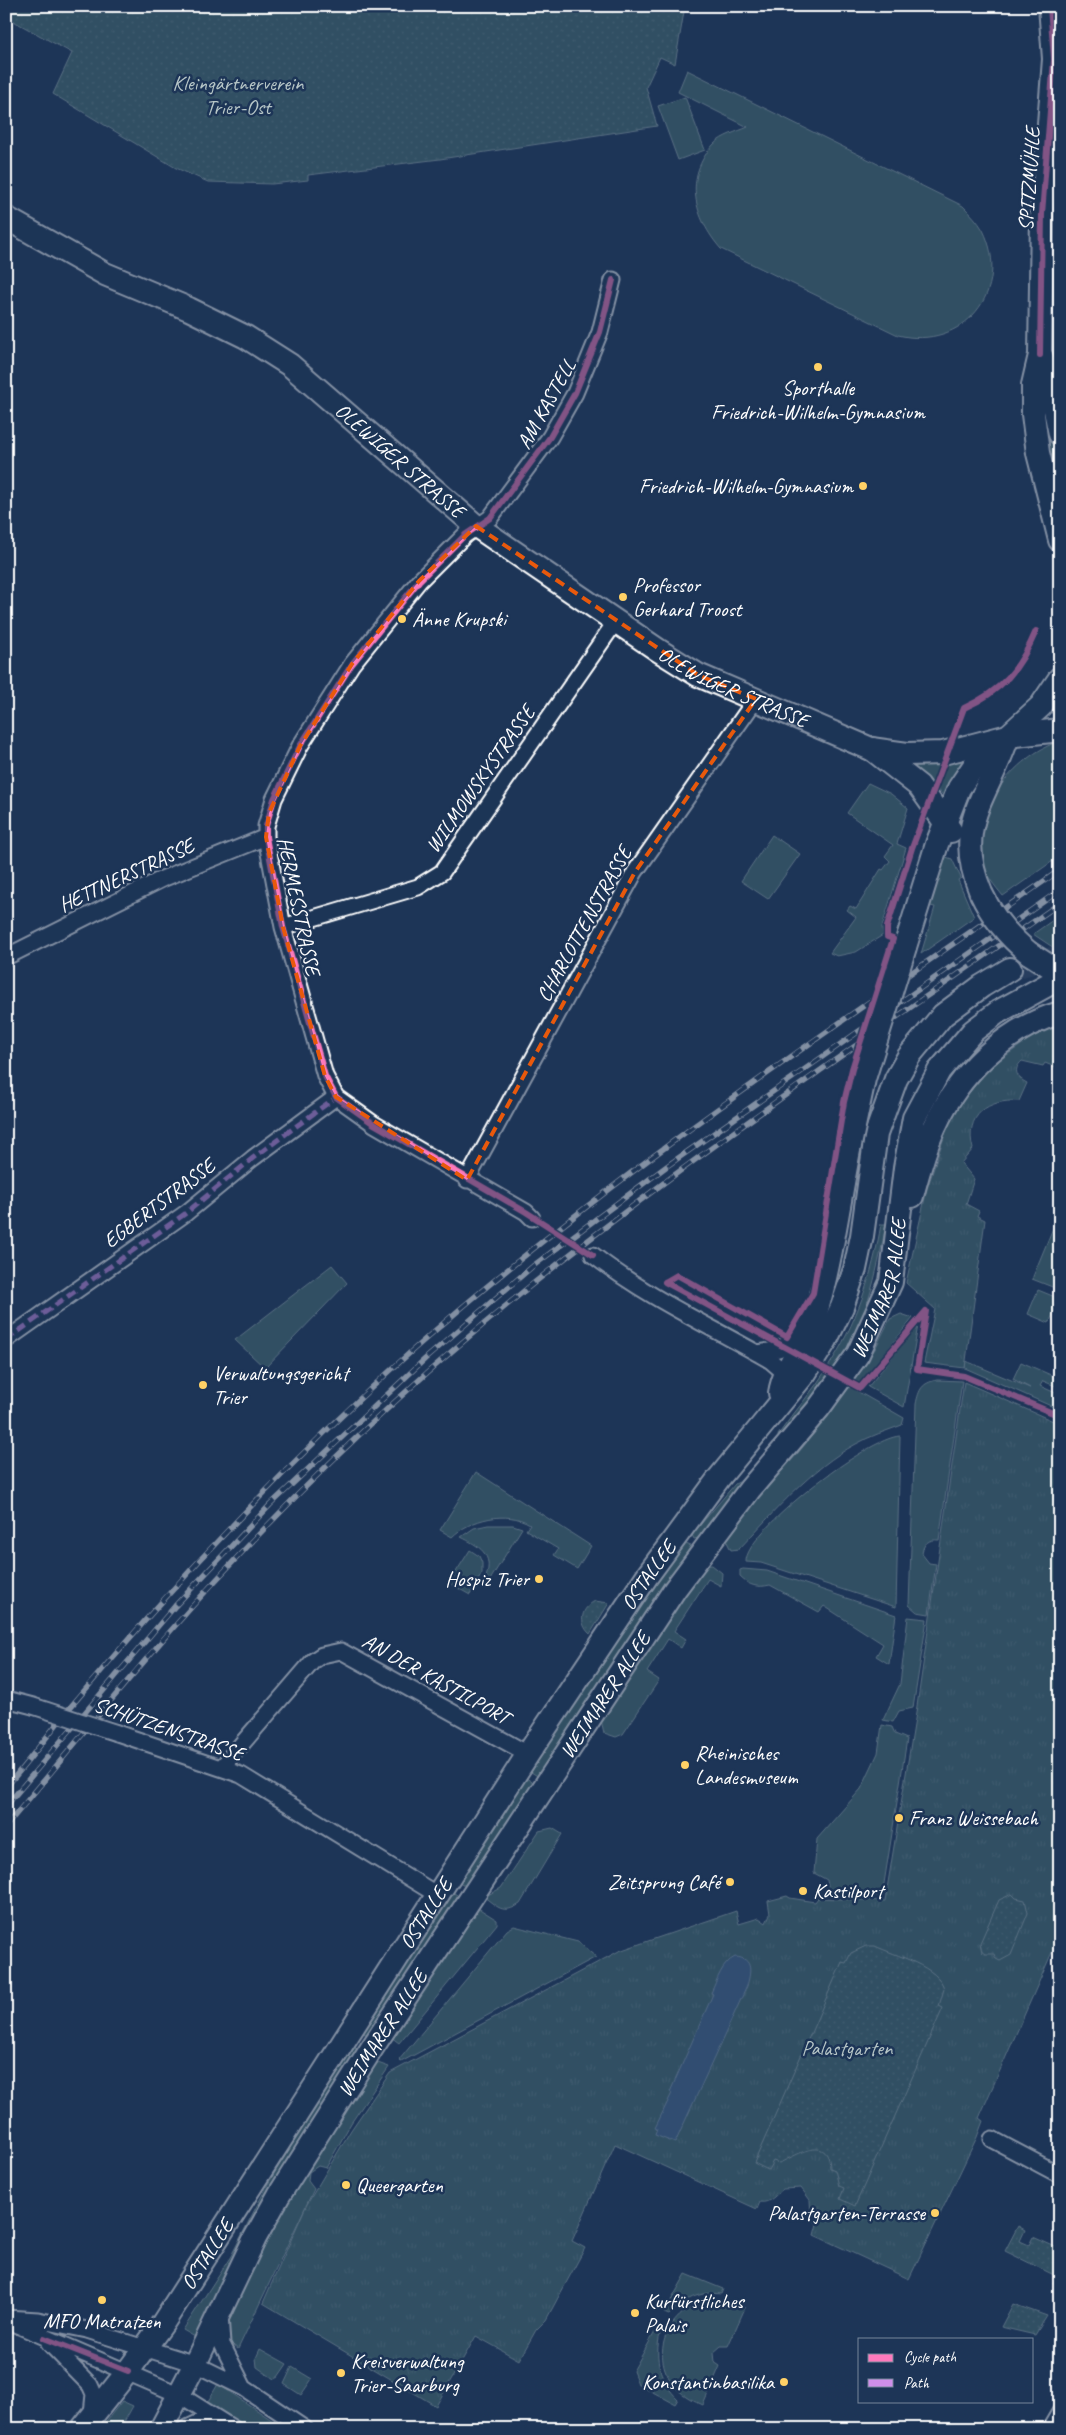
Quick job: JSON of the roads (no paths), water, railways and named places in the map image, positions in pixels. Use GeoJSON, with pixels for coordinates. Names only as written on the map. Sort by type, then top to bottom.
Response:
{"type":"FeatureCollection","features":[{"type":"Feature","properties":{"kind":"main road","name":"SPITZMÜHLE"},"geometry":{"type":"LineString","coordinates":[[1050,6],[1054,60],[1042,214],[1040,354],[1033,385],[1034,434],[1060,540]]}},
{"type":"Feature","properties":{"kind":"main road","name":"OLEWIGER STRASSE"},"geometry":{"type":"LineString","coordinates":[[6,218],[105,274],[189,309],[246,337],[290,365],[476,526],[698,675],[871,749]]}},
{"type":"Feature","properties":{"kind":"main road","name":"SPITZMÜHLE"},"geometry":{"type":"LineString","coordinates":[[1040,354],[1046,366],[1060,434]]}},
{"type":"Feature","properties":{"kind":"main road"},"geometry":{"type":"LineString","coordinates":[[778,1404],[781,1383],[801,1348],[815,1314],[829,1259],[864,1079],[945,821],[959,788],[972,767],[993,744],[1008,736],[1041,706],[1060,678]]}},
{"type":"Feature","properties":{"kind":"main road"},"geometry":{"type":"LineString","coordinates":[[871,749],[907,754],[943,753],[1008,736],[1060,730]]}},
{"type":"Feature","properties":{"kind":"main road"},"geometry":{"type":"LineString","coordinates":[[971,866],[969,842],[974,814],[1000,760],[1008,736]]}},
{"type":"Feature","properties":{"kind":"main road"},"geometry":{"type":"LineString","coordinates":[[871,749],[919,786],[945,821],[971,866],[981,894],[1002,927],[1029,952],[1060,973]]}},
{"type":"Feature","properties":{"kind":"main road","name":"OSTALLEE"},"geometry":{"type":"LineString","coordinates":[[87,2422],[145,2348],[528,1754],[647,1576],[778,1404],[790,1394],[826,1340],[842,1307],[855,1269],[862,1236],[876,1134],[896,1079],[909,1056],[943,1015],[982,986],[1010,969]]}},
{"type":"Feature","properties":{"kind":"main road","name":"WEIMARER ALLEE"},"geometry":{"type":"LineString","coordinates":[[161,2429],[196,2364],[219,2311],[255,2238],[279,2195],[372,2048],[675,1589],[750,1489],[818,1409],[858,1354],[891,1282],[905,1168],[914,1118],[939,1071],[973,1031],[998,1012],[1060,978]]}},
{"type":"Feature","properties":{"kind":"main road"},"geometry":{"type":"LineString","coordinates":[[891,1282],[914,1190],[934,1128],[948,1101],[973,1069],[1008,1038],[1040,1019],[1060,1013]]}},
{"type":"Feature","properties":{"kind":"street","name":"AM KASTELL"},"geometry":{"type":"LineString","coordinates":[[476,526],[490,518],[523,476],[550,437],[575,393],[600,332],[613,280]]}},
{"type":"Feature","properties":{"kind":"street","name":"HERMESSTRASSE"},"geometry":{"type":"LineString","coordinates":[[476,526],[419,581],[352,664],[300,746],[274,799],[266,826],[266,837],[283,927],[326,1076],[336,1097],[374,1124],[467,1180],[526,1212],[532,1218]]}},
{"type":"Feature","properties":{"kind":"street","name":"WILMOWSKYSTRASSE"},"geometry":{"type":"LineString","coordinates":[[283,927],[418,887],[442,872],[616,621]]}},
{"type":"Feature","properties":{"kind":"street","name":"CHARLOTTENSTRASSE"},"geometry":{"type":"LineString","coordinates":[[467,1180],[619,899],[644,859],[756,699]]}},
{"type":"Feature","properties":{"kind":"street","name":"HETTNERSTRASSE"},"geometry":{"type":"LineString","coordinates":[[6,957],[162,879],[266,837]]}},
{"type":"Feature","properties":{"kind":"street","name":"EGBERTSTRASSE"},"geometry":{"type":"LineString","coordinates":[[6,1340],[186,1212],[253,1158],[336,1097]]}},
{"type":"Feature","properties":{"kind":"street"},"geometry":{"type":"LineString","coordinates":[[593,1255],[617,1273],[657,1298],[771,1361],[786,1374]]}},
{"type":"Feature","properties":{"kind":"street"},"geometry":{"type":"LineString","coordinates":[[756,1353],[779,1350],[788,1346],[815,1314]]}},
{"type":"Feature","properties":{"kind":"street","name":"AN DER KASTILPORT"},"geometry":{"type":"LineString","coordinates":[[222,1767],[313,1661],[322,1655],[341,1651],[528,1754]]}},
{"type":"Feature","properties":{"kind":"street","name":"SCHÜTZENSTRASSE"},"geometry":{"type":"LineString","coordinates":[[6,1699],[117,1733],[241,1775],[438,1896]]}},
{"type":"Feature","properties":{"kind":"street"},"geometry":{"type":"LineString","coordinates":[[992,2139],[1060,2175]]}},
{"type":"Feature","properties":{"kind":"street"},"geometry":{"type":"LineString","coordinates":[[219,2311],[222,2344],[244,2388]]}},
{"type":"Feature","properties":{"kind":"street"},"geometry":{"type":"LineString","coordinates":[[6,2319],[61,2324],[196,2364],[244,2388],[305,2429]]}},
{"type":"Feature","properties":{"kind":"street"},"geometry":{"type":"LineString","coordinates":[[6,2319],[44,2338],[128,2371],[180,2395],[229,2426]]}},
{"type":"Feature","properties":{"kind":"street"},"geometry":{"type":"LineString","coordinates":[[44,2338],[90,2385],[94,2394],[87,2422]]}},
{"type":"Feature","properties":{"kind":"street"},"geometry":{"type":"LineString","coordinates":[[1050,2429],[1060,2412]]}},
{"type":"Feature","properties":{"kind":"street"},"geometry":{"type":"LineString","coordinates":[[185,2429],[202,2421],[229,2426]]}},
{"type":"Feature","properties":{"kind":"water"},"geometry":{"type":"Polygon","coordinates":[[[735,1957],[746,1960],[750,1967],[747,1986],[675,2143],[655,2135],[657,2129],[655,2128],[672,2093],[670,2092],[713,1994],[711,1993],[718,1977],[727,1963],[735,1957]]]}},
{"type":"Feature","properties":{"kind":"tunnel"},"geometry":{"type":"LineString","coordinates":[[1010,969],[1060,956]]}},
{"type":"Feature","properties":{"kind":"railway"},"geometry":{"type":"LineString","coordinates":[[6,1787],[68,1710],[192,1569],[278,1478],[414,1349],[490,1284],[649,1160],[812,1042],[1060,870]]}},
{"type":"Feature","properties":{"kind":"railway"},"geometry":{"type":"LineString","coordinates":[[6,1806],[175,1606],[270,1505],[425,1359],[533,1266],[667,1166],[1060,890]]}},
{"type":"Feature","properties":{"kind":"railway"},"geometry":{"type":"LineString","coordinates":[[6,1826],[190,1609],[306,1487],[398,1399],[556,1265],[638,1202],[805,1081],[1060,903]]}},
{"type":"Feature","properties":{"kind":"place","name":"Sporthalle Friedrich-Wilhelm-Gymnasium"},"geometry":{"type":"Point","coordinates":[818,367]}},
{"type":"Feature","properties":{"kind":"place","name":"Friedrich-Wilhelm-Gymnasium"},"geometry":{"type":"Point","coordinates":[863,486]}},
{"type":"Feature","properties":{"kind":"place","name":"Professor Gerhard Troost"},"geometry":{"type":"Point","coordinates":[623,597]}},
{"type":"Feature","properties":{"kind":"place","name":"Änne Krupski"},"geometry":{"type":"Point","coordinates":[402,619]}},
{"type":"Feature","properties":{"kind":"place","name":"Verwaltungsgericht Trier"},"geometry":{"type":"Point","coordinates":[203,1385]}},
{"type":"Feature","properties":{"kind":"place","name":"Hospiz Trier"},"geometry":{"type":"Point","coordinates":[539,1579]}},
{"type":"Feature","properties":{"kind":"place","name":"Rheinisches Landesmuseum"},"geometry":{"type":"Point","coordinates":[685,1765]}},
{"type":"Feature","properties":{"kind":"place","name":"Franz Weissebach"},"geometry":{"type":"Point","coordinates":[899,1818]}},
{"type":"Feature","properties":{"kind":"place","name":"Zeitsprung Café"},"geometry":{"type":"Point","coordinates":[730,1882]}},
{"type":"Feature","properties":{"kind":"place","name":"Kastilport"},"geometry":{"type":"Point","coordinates":[803,1891]}},
{"type":"Feature","properties":{"kind":"place","name":"Queergarten"},"geometry":{"type":"Point","coordinates":[346,2185]}},
{"type":"Feature","properties":{"kind":"place","name":"Palastgarten-Terrasse"},"geometry":{"type":"Point","coordinates":[935,2213]}},
{"type":"Feature","properties":{"kind":"place","name":"MFO Matratzen"},"geometry":{"type":"Point","coordinates":[102,2300]}},
{"type":"Feature","properties":{"kind":"place","name":"Kurfürstliches Palais"},"geometry":{"type":"Point","coordinates":[635,2313]}},
{"type":"Feature","properties":{"kind":"place","name":"Kreisverwaltung Trier-Saarburg"},"geometry":{"type":"Point","coordinates":[341,2373]}},
{"type":"Feature","properties":{"kind":"place","name":"Konstantinbasilika"},"geometry":{"type":"Point","coordinates":[784,2382]}},
{"type":"Feature","properties":{"kind":"park label","name":"Kleingärtnerverein Trier-Ost"},"geometry":{"type":"Point","coordinates":[238,95]}},
{"type":"Feature","properties":{"kind":"park label","name":"Palastgarten"},"geometry":{"type":"Point","coordinates":[847,2048]}}]}
